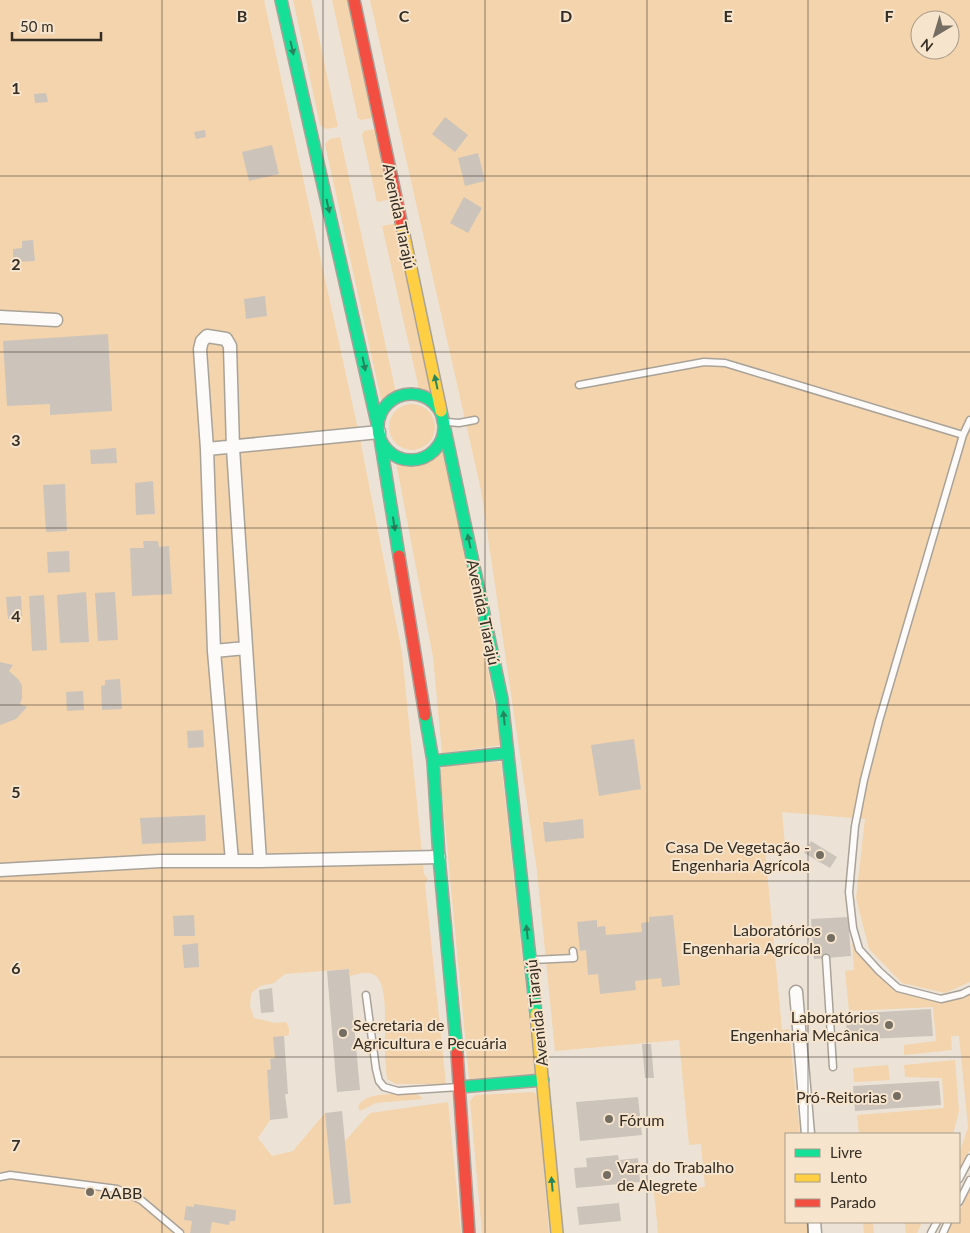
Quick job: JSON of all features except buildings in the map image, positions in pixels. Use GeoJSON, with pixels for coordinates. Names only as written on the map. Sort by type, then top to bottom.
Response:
{"type":"FeatureCollection","features":[{"type":"Feature","properties":{"kind":"main road"},"geometry":{"type":"LineString","coordinates":[[281,0],[378,432],[433,761],[439,857],[460,1087],[469,1233]]}},
{"type":"Feature","properties":{"kind":"main road","name":"Avenida Tiarajú"},"geometry":{"type":"LineString","coordinates":[[354,0],[502,698],[543,1080],[557,1233]]}},
{"type":"Feature","properties":{"kind":"main road"},"geometry":{"type":"LineString","coordinates":[[408,393],[432,400],[440,410],[444,422],[441,442],[427,456],[417,459],[406,459],[396,456],[382,442],[378,432],[382,411],[389,402],[398,396],[408,393]]}},
{"type":"Feature","properties":{"kind":"main road"},"geometry":{"type":"LineString","coordinates":[[433,761],[508,753]]}},
{"type":"Feature","properties":{"kind":"main road"},"geometry":{"type":"LineString","coordinates":[[460,1087],[543,1080]]}},
{"type":"Feature","properties":{"kind":"street"},"geometry":{"type":"LineString","coordinates":[[0,317],[56,320]]}},
{"type":"Feature","properties":{"kind":"street"},"geometry":{"type":"LineString","coordinates":[[232,861],[214,651],[207,450],[200,349],[202,341],[207,336],[226,339],[230,346],[233,448],[260,861]]}},
{"type":"Feature","properties":{"kind":"street"},"geometry":{"type":"LineString","coordinates":[[207,450],[378,432]]}},
{"type":"Feature","properties":{"kind":"street"},"geometry":{"type":"LineString","coordinates":[[214,651],[246,648]]}},
{"type":"Feature","properties":{"kind":"street"},"geometry":{"type":"LineString","coordinates":[[0,870],[160,861],[439,857]]}},
{"type":"Feature","properties":{"kind":"street"},"geometry":{"type":"LineString","coordinates":[[796,992],[808,1133]]}},
{"type":"Feature","properties":{"kind":"lane"},"geometry":{"type":"LineString","coordinates":[[579,385],[704,362],[725,363],[963,435]]}},
{"type":"Feature","properties":{"kind":"lane"},"geometry":{"type":"LineString","coordinates":[[444,422],[475,420]]}},
{"type":"Feature","properties":{"kind":"lane"},"geometry":{"type":"LineString","coordinates":[[970,420],[963,435],[879,721],[855,826],[849,892],[852,928],[859,949],[898,988],[941,999],[970,990]]}},
{"type":"Feature","properties":{"kind":"lane"},"geometry":{"type":"LineString","coordinates":[[530,960],[574,958],[573,951]]}},
{"type":"Feature","properties":{"kind":"lane"},"geometry":{"type":"LineString","coordinates":[[826,958],[833,1067]]}},
{"type":"Feature","properties":{"kind":"lane"},"geometry":{"type":"LineString","coordinates":[[366,995],[376,1069],[379,1081],[384,1087],[398,1091],[460,1087]]}},
{"type":"Feature","properties":{"kind":"lane"},"geometry":{"type":"LineString","coordinates":[[960,1177],[970,1158]]}},
{"type":"Feature","properties":{"kind":"lane"},"geometry":{"type":"LineString","coordinates":[[0,1177],[10,1175],[117,1190],[141,1200],[180,1233]]}},
{"type":"Feature","properties":{"kind":"lane"},"geometry":{"type":"LineString","coordinates":[[960,1200],[970,1180]]}},
{"type":"Feature","properties":{"kind":"shaded area"},"geometry":{"type":"Polygon","coordinates":[[[0,0],[264,0],[359,434],[402,653],[424,874],[428,879],[425,884],[446,1084],[396,1084],[387,1079],[383,990],[376,976],[367,973],[350,976],[349,969],[285,974],[274,983],[260,986],[251,993],[250,1007],[254,1018],[275,1023],[286,1022],[289,1028],[289,1035],[284,1036],[275,1058],[270,1059],[271,1069],[267,1070],[270,1120],[258,1138],[272,1156],[293,1151],[325,1113],[334,1205],[351,1203],[345,1141],[370,1113],[448,1102],[461,1233],[0,1233],[0,0]]]}},
{"type":"Feature","properties":{"kind":"shaded area"},"geometry":{"type":"Polygon","coordinates":[[[293,0],[311,0],[338,127],[326,129],[320,125],[293,0]]]}},
{"type":"Feature","properties":{"kind":"shaded area"},"geometry":{"type":"Polygon","coordinates":[[[332,0],[350,0],[372,118],[361,120],[358,118],[332,0]]]}},
{"type":"Feature","properties":{"kind":"shaded area"},"geometry":{"type":"Polygon","coordinates":[[[370,0],[970,0],[970,982],[945,993],[902,983],[869,949],[856,898],[865,819],[782,812],[785,845],[765,850],[782,1030],[789,1029],[800,1133],[785,1133],[785,1223],[808,1223],[809,1233],[658,1233],[654,1192],[705,1187],[701,1144],[689,1145],[679,1040],[555,1051],[537,871],[481,490],[370,0]]]}},
{"type":"Feature","properties":{"kind":"shaded area"},"geometry":{"type":"Polygon","coordinates":[[[375,129],[392,199],[377,202],[362,135],[364,131],[375,129]]]}},
{"type":"Feature","properties":{"kind":"shaded area"},"geometry":{"type":"Polygon","coordinates":[[[340,137],[396,393],[382,404],[325,144],[330,139],[340,137]]]}},
{"type":"Feature","properties":{"kind":"shaded area"},"geometry":{"type":"Polygon","coordinates":[[[398,223],[435,398],[419,389],[382,226],[398,223]]]}},
{"type":"Feature","properties":{"kind":"shaded area"},"geometry":{"type":"Polygon","coordinates":[[[417,404],[421,405],[431,414],[434,418],[434,436],[425,446],[417,450],[407,450],[399,446],[390,436],[389,422],[393,414],[403,405],[417,404]]]}},
{"type":"Feature","properties":{"kind":"shaded area"},"geometry":{"type":"Polygon","coordinates":[[[446,446],[502,745],[442,753],[433,657],[395,457],[410,462],[422,462],[434,457],[446,446]]]}},
{"type":"Feature","properties":{"kind":"shaded area"},"geometry":{"type":"Polygon","coordinates":[[[501,762],[535,1074],[469,1079],[440,771],[445,765],[501,762]]]}},
{"type":"Feature","properties":{"kind":"shaded area"},"geometry":{"type":"Polygon","coordinates":[[[852,943],[876,974],[899,993],[941,1000],[956,999],[970,992],[970,1150],[960,1169],[960,1151],[968,1127],[959,1036],[951,1036],[952,1050],[904,1055],[904,1045],[936,1041],[933,1007],[849,1011],[845,971],[854,970],[852,943]]]}},
{"type":"Feature","properties":{"kind":"shaded area"},"geometry":{"type":"Polygon","coordinates":[[[955,1060],[959,1111],[953,1133],[859,1133],[857,1115],[944,1108],[942,1078],[905,1077],[904,1065],[955,1060]]]}},
{"type":"Feature","properties":{"kind":"shaded area"},"geometry":{"type":"Polygon","coordinates":[[[888,1065],[890,1080],[854,1082],[853,1068],[888,1065]]]}},
{"type":"Feature","properties":{"kind":"shaded area"},"geometry":{"type":"Polygon","coordinates":[[[407,1091],[423,1099],[376,1103],[360,1111],[358,1106],[363,1101],[374,1096],[407,1091]]]}},
{"type":"Feature","properties":{"kind":"shaded area"},"geometry":{"type":"Polygon","coordinates":[[[534,1092],[538,1098],[549,1233],[482,1233],[470,1101],[475,1095],[534,1092]]]}},
{"type":"Feature","properties":{"kind":"shaded area"},"geometry":{"type":"Polygon","coordinates":[[[970,1190],[970,1233],[947,1233],[952,1223],[960,1223],[960,1210],[970,1190]]]}},
{"type":"Feature","properties":{"kind":"shaded area"},"geometry":{"type":"Polygon","coordinates":[[[863,1223],[873,1223],[874,1233],[864,1233],[863,1223]]]}},
{"type":"Feature","properties":{"kind":"shaded area"},"geometry":{"type":"Polygon","coordinates":[[[905,1223],[922,1223],[917,1233],[906,1233],[905,1223]]]}},
{"type":"Feature","properties":{"kind":"traffic: fast"},"geometry":{"type":"LineString","coordinates":[[281,0],[379,432],[399,556]]}},
{"type":"Feature","properties":{"kind":"traffic: fast"},"geometry":{"type":"LineString","coordinates":[[411,394],[424,397],[434,404],[441,414],[444,427],[441,440],[434,450],[424,457],[411,460],[398,457],[388,450],[381,440],[378,427],[381,414],[388,404],[398,397],[411,394]]}},
{"type":"Feature","properties":{"kind":"traffic: fast"},"geometry":{"type":"LineString","coordinates":[[441,411],[502,699],[536,1014]]}},
{"type":"Feature","properties":{"kind":"traffic: fast"},"geometry":{"type":"LineString","coordinates":[[425,715],[433,761],[439,857],[457,1053]]}},
{"type":"Feature","properties":{"kind":"traffic: fast"},"geometry":{"type":"LineString","coordinates":[[433,761],[508,753]]}},
{"type":"Feature","properties":{"kind":"traffic: fast"},"geometry":{"type":"LineString","coordinates":[[460,1087],[543,1080]]}},
{"type":"Feature","properties":{"kind":"traffic: slow"},"geometry":{"type":"LineString","coordinates":[[401,221],[441,411]]}},
{"type":"Feature","properties":{"kind":"traffic: slow"},"geometry":{"type":"LineString","coordinates":[[536,1014],[557,1233]]}},
{"type":"Feature","properties":{"kind":"traffic: jam"},"geometry":{"type":"LineString","coordinates":[[354,0],[401,221]]}},
{"type":"Feature","properties":{"kind":"traffic: jam"},"geometry":{"type":"LineString","coordinates":[[399,556],[425,715]]}},
{"type":"Feature","properties":{"kind":"traffic: jam"},"geometry":{"type":"LineString","coordinates":[[457,1053],[469,1233]]}},
{"type":"Feature","properties":{"kind":"place","name":"Casa De Vegetação - Engenharia Agrícola"},"geometry":{"type":"Point","coordinates":[820,855]}},
{"type":"Feature","properties":{"kind":"place","name":"Laboratórios Engenharia Agrícola"},"geometry":{"type":"Point","coordinates":[831,938]}},
{"type":"Feature","properties":{"kind":"place","name":"Laboratórios Engenharia Mecânica"},"geometry":{"type":"Point","coordinates":[889,1025]}},
{"type":"Feature","properties":{"kind":"place","name":"Secretaria de Agricultura e Pecuária"},"geometry":{"type":"Point","coordinates":[343,1033]}},
{"type":"Feature","properties":{"kind":"place","name":"Pró-Reitorias"},"geometry":{"type":"Point","coordinates":[897,1096]}},
{"type":"Feature","properties":{"kind":"place","name":"Fórum"},"geometry":{"type":"Point","coordinates":[609,1119]}},
{"type":"Feature","properties":{"kind":"place","name":"Vara do Trabalho de Alegrete"},"geometry":{"type":"Point","coordinates":[607,1175]}},
{"type":"Feature","properties":{"kind":"place","name":"AABB"},"geometry":{"type":"Point","coordinates":[90,1192]}}]}
